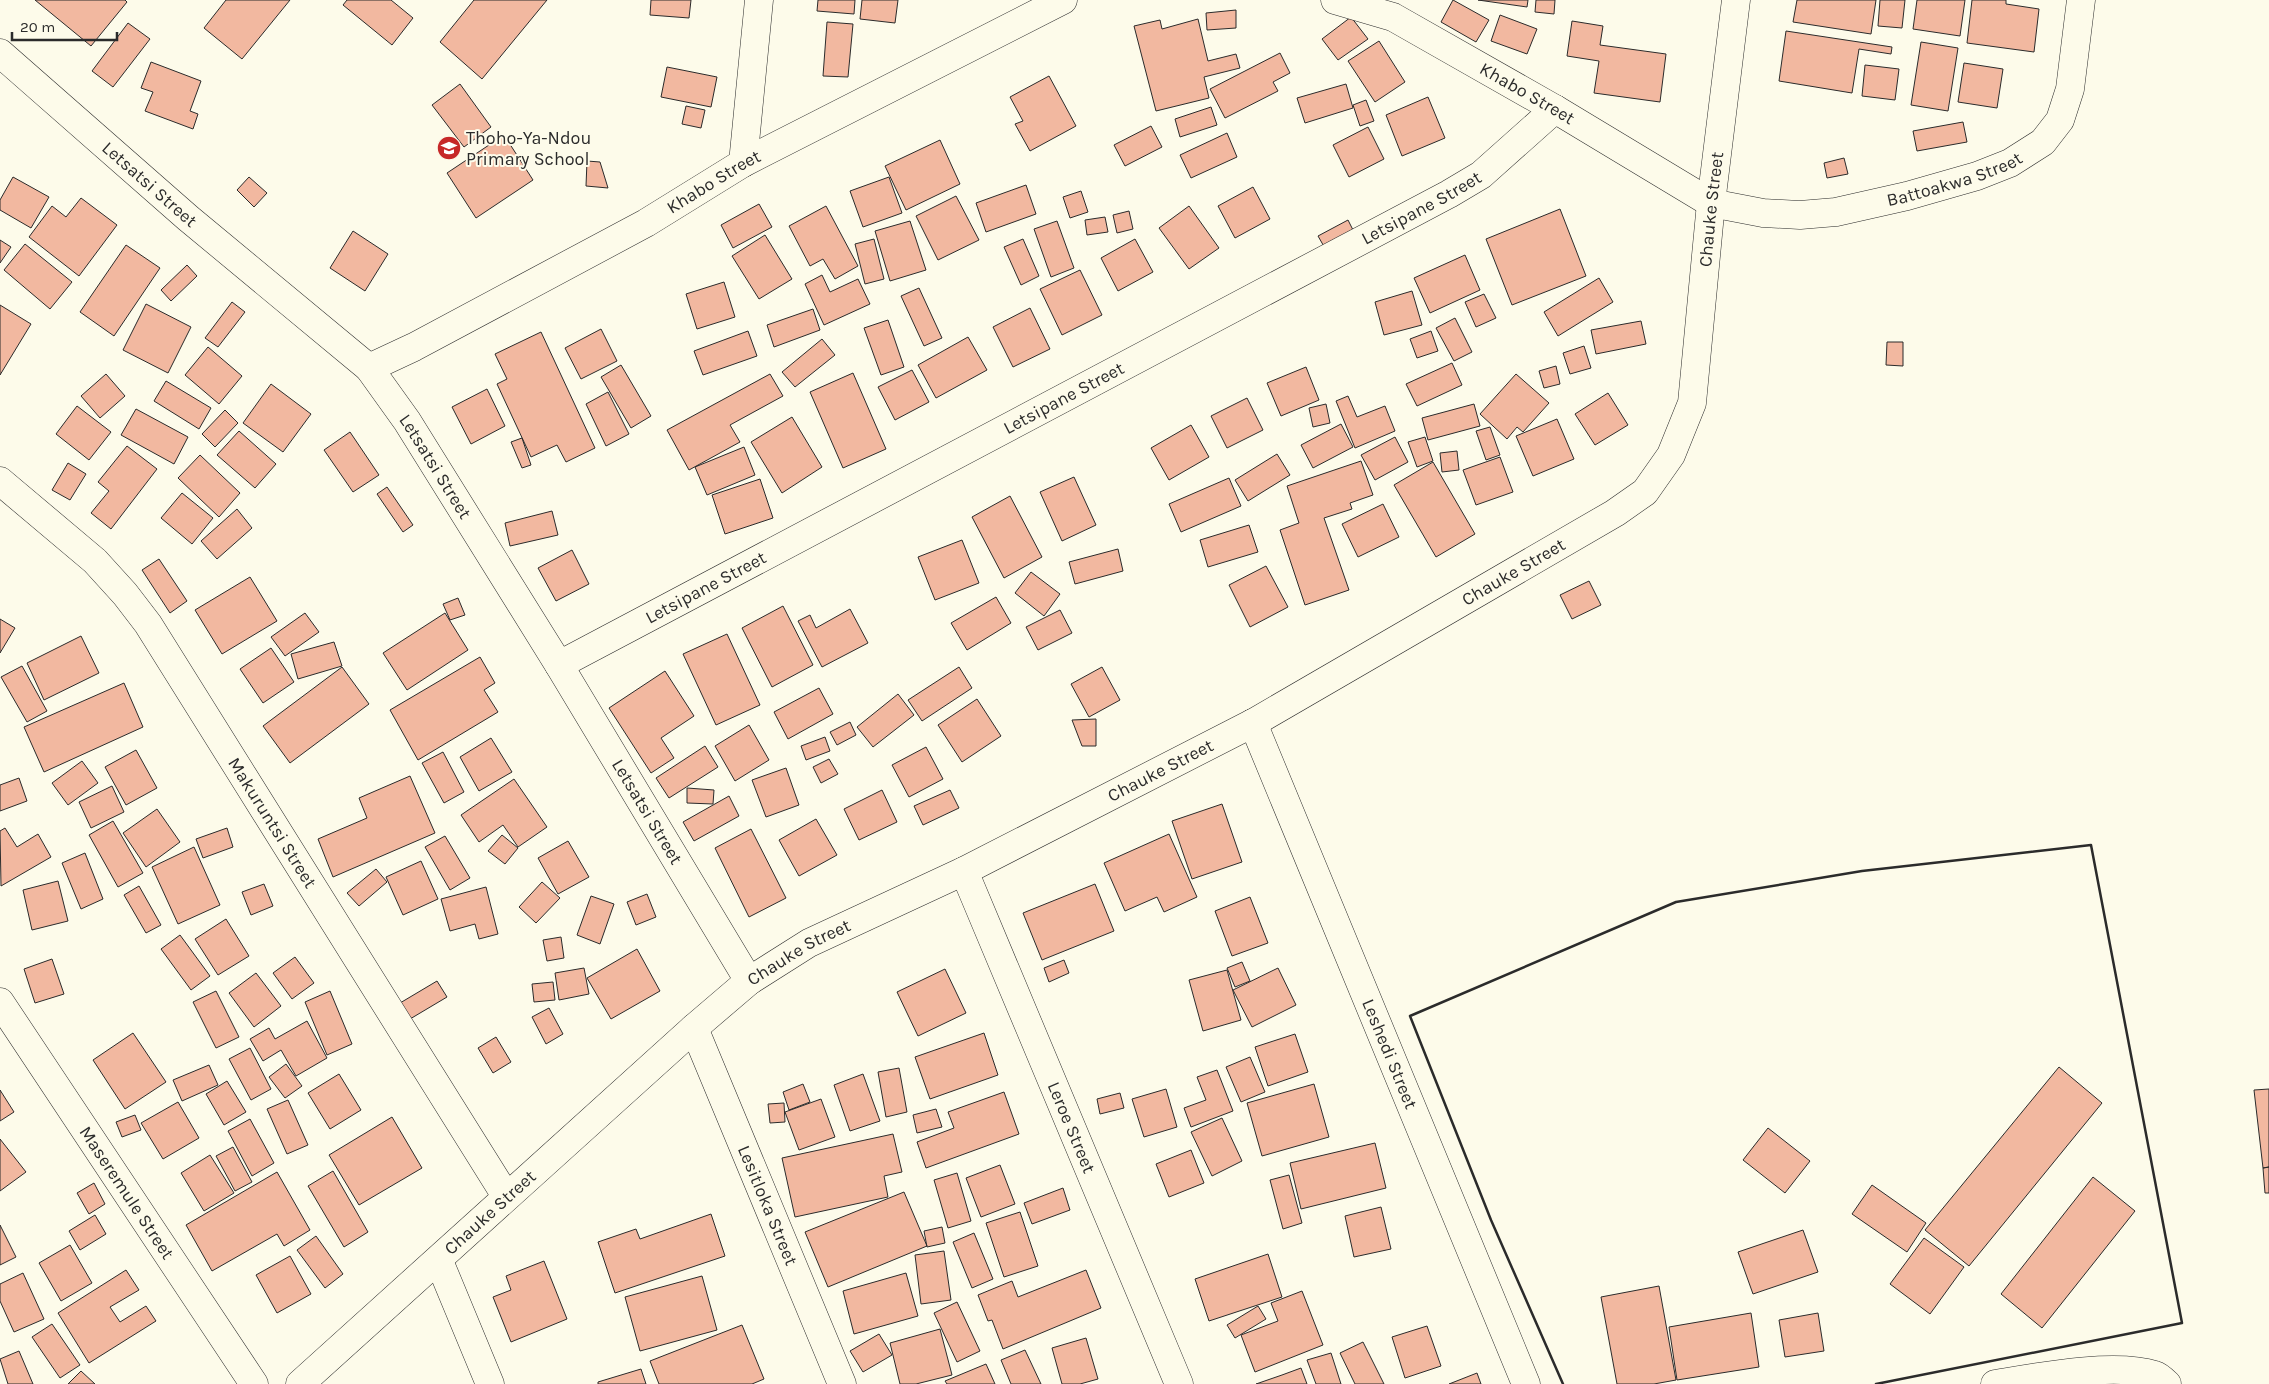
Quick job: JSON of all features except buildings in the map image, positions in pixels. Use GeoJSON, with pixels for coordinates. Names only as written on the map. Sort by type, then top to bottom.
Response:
{"type":"FeatureCollection","features":[{"type":"Feature","properties":{"kind":"street"},"geometry":{"type":"LineString","coordinates":[[743,163],[759,0]]}},
{"type":"Feature","properties":{"kind":"street","name":"Khabo Street"},"geometry":{"type":"LineString","coordinates":[[369,368],[414,347],[646,224],[743,163],[1064,0]]}},
{"type":"Feature","properties":{"kind":"street","name":"Khabo Street"},"geometry":{"type":"LineString","coordinates":[[1335,0],[1394,9],[1711,203]]}},
{"type":"Feature","properties":{"kind":"street","name":"Chauke Street"},"geometry":{"type":"LineString","coordinates":[[300,1384],[439,1261],[506,1196],[749,981],[809,943],[964,871],[1253,723],[1608,518],[1645,492],[1671,455],[1692,403],[1711,203],[1736,0]]}},
{"type":"Feature","properties":{"kind":"street","name":"Battoakwa Street"},"geometry":{"type":"LineString","coordinates":[[1711,203],[1763,213],[1800,215],[1836,212],[1907,196],[1977,176],[2010,163],[2043,142],[2060,120],[2070,89],[2081,0]]}},
{"type":"Feature","properties":{"kind":"street","name":"Letsatsi Street"},"geometry":{"type":"LineString","coordinates":[[0,53],[188,218],[369,368],[407,421],[559,665],[749,981]]}},
{"type":"Feature","properties":{"kind":"street","name":"Letsipane Street"},"geometry":{"type":"LineString","coordinates":[[559,665],[1449,194],[1481,174],[1555,109]]}},
{"type":"Feature","properties":{"kind":"street","name":"Makuruntsi Street"},"geometry":{"type":"LineString","coordinates":[[0,481],[94,561],[125,594],[148,624],[506,1196]]}},
{"type":"Feature","properties":{"kind":"street","name":"Leshedi Street"},"geometry":{"type":"LineString","coordinates":[[1253,723],[1526,1384]]}},
{"type":"Feature","properties":{"kind":"street","name":"Leroe Street"},"geometry":{"type":"LineString","coordinates":[[964,871],[1179,1384]]}},
{"type":"Feature","properties":{"kind":"street","name":"Maseremule Street"},"geometry":{"type":"LineString","coordinates":[[0,1002],[254,1384]]}},
{"type":"Feature","properties":{"kind":"street","name":"Lesitloka Street"},"geometry":{"type":"LineString","coordinates":[[694,1028],[842,1384]]}},
{"type":"Feature","properties":{"kind":"street"},"geometry":{"type":"LineString","coordinates":[[439,1261],[490,1384]]}},
{"type":"Feature","properties":{"kind":"street"},"geometry":{"type":"LineString","coordinates":[[1995,1384],[2059,1374],[2117,1370],[2156,1375],[2167,1384]]}},
{"type":"Feature","properties":{"kind":"wall"},"geometry":{"type":"LineString","coordinates":[[1563,1384],[1491,1220],[1410,1016],[1676,902],[1862,871],[2091,845],[2182,1323],[1876,1384]]}},
{"type":"Feature","properties":{"kind":"place","name":"Thoho-Ya-Ndou Primary School"},"geometry":{"type":"Point","coordinates":[449,148]}}]}
